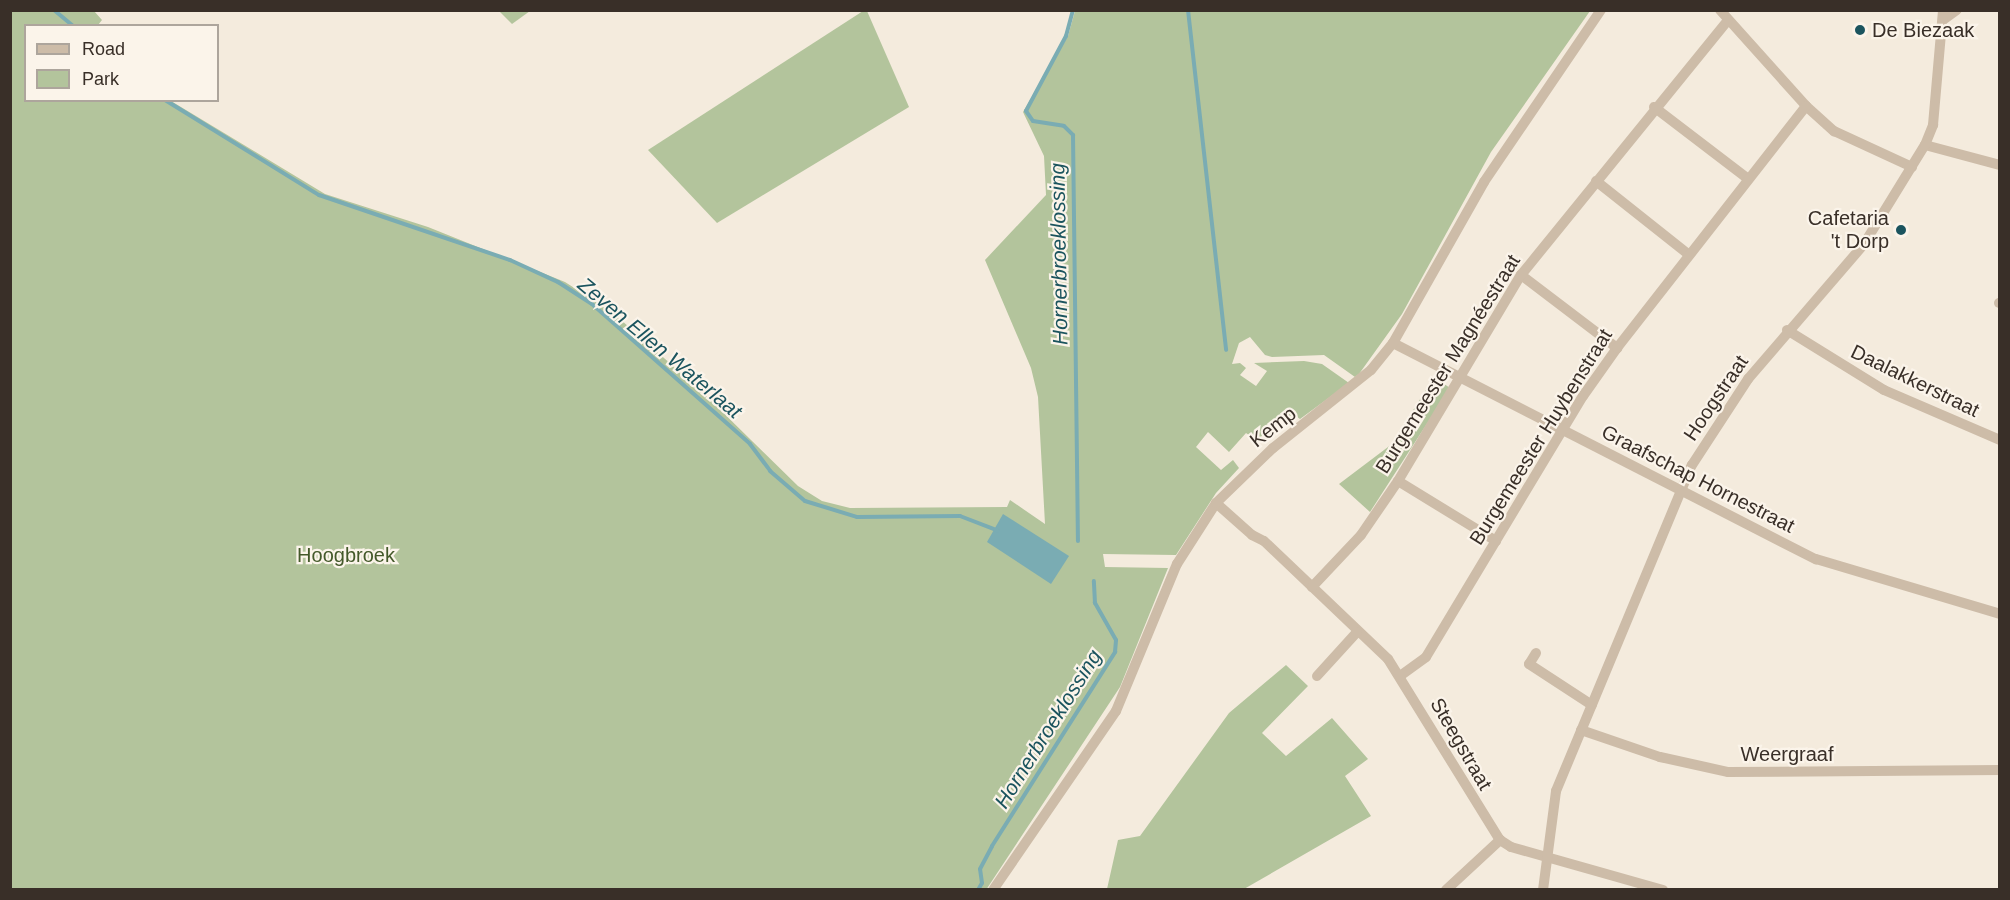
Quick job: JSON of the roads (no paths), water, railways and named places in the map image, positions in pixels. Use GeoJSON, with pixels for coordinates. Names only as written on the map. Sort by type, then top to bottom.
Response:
{"type":"FeatureCollection","features":[{"type":"Feature","properties":{"kind":"street","name":"Kemp"},"geometry":{"type":"LineString","coordinates":[[993,890],[1116,711],[1142,656],[1177,564],[1216,503],[1273,448],[1363,377],[1393,343],[1484,182],[1601,10]]}},
{"type":"Feature","properties":{"kind":"street"},"geometry":{"type":"LineString","coordinates":[[1720,10],[1806,106],[1834,131],[1912,167]]}},
{"type":"Feature","properties":{"kind":"street"},"geometry":{"type":"LineString","coordinates":[[1943,15],[1957,10]]}},
{"type":"Feature","properties":{"kind":"street","name":"Hoogstraat"},"geometry":{"type":"LineString","coordinates":[[1543,890],[1556,791],[1681,489],[1719,419],[1787,330],[1864,244],[1925,145],[1933,125],[1943,15]]}},
{"type":"Feature","properties":{"kind":"street","name":"Burgemeester Magnéestraat"},"geometry":{"type":"LineString","coordinates":[[1312,587],[1361,535],[1398,481],[1462,378],[1521,275],[1654,107],[1728,20]]}},
{"type":"Feature","properties":{"kind":"street","name":"Burgemeester Huybenstraat"},"geometry":{"type":"LineString","coordinates":[[1400,676],[1426,657],[1563,431],[1617,348],[1687,253],[1806,106]]}},
{"type":"Feature","properties":{"kind":"street"},"geometry":{"type":"LineString","coordinates":[[1654,107],[1747,178]]}},
{"type":"Feature","properties":{"kind":"street"},"geometry":{"type":"LineString","coordinates":[[1925,145],[2000,165]]}},
{"type":"Feature","properties":{"kind":"street"},"geometry":{"type":"LineString","coordinates":[[1596,182],[1687,253]]}},
{"type":"Feature","properties":{"kind":"street"},"geometry":{"type":"LineString","coordinates":[[1521,275],[1617,348]]}},
{"type":"Feature","properties":{"kind":"street","name":"Daalakkerstraat"},"geometry":{"type":"LineString","coordinates":[[1787,330],[1884,390],[2000,440]]}},
{"type":"Feature","properties":{"kind":"street","name":"Graafschap Hornestraat"},"geometry":{"type":"LineString","coordinates":[[1393,343],[1816,559],[2000,614]]}},
{"type":"Feature","properties":{"kind":"street"},"geometry":{"type":"LineString","coordinates":[[1398,481],[1496,542]]}},
{"type":"Feature","properties":{"kind":"street","name":"Steegstraat"},"geometry":{"type":"LineString","coordinates":[[1216,503],[1252,536],[1264,541],[1400,676],[1468,793],[1500,840]]}},
{"type":"Feature","properties":{"kind":"street"},"geometry":{"type":"LineString","coordinates":[[1317,676],[1357,632]]}},
{"type":"Feature","properties":{"kind":"street"},"geometry":{"type":"LineString","coordinates":[[1536,653],[1529,664],[1592,705]]}},
{"type":"Feature","properties":{"kind":"street","name":"Weergraaf"},"geometry":{"type":"LineString","coordinates":[[1581,730],[1660,757],[1728,772],[2000,770]]}},
{"type":"Feature","properties":{"kind":"street"},"geometry":{"type":"LineString","coordinates":[[1446,890],[1500,840],[1663,890]]}},
{"type":"Feature","properties":{"kind":"water"},"geometry":{"type":"Polygon","coordinates":[[[1003,514],[1069,556],[1051,584],[987,542],[1003,514]]]}},
{"type":"Feature","properties":{"kind":"waterway","name":"Zeven Ellen Waterlaat"},"geometry":{"type":"LineString","coordinates":[[54,10],[71,24]]}},
{"type":"Feature","properties":{"kind":"waterway","name":"Hornerbroeklossing"},"geometry":{"type":"LineString","coordinates":[[1073,10],[1066,36],[1026,111],[1033,121],[1064,126],[1073,135],[1078,541]]}},
{"type":"Feature","properties":{"kind":"waterway","name":"Hornerbroeklossing"},"geometry":{"type":"LineString","coordinates":[[1188,10],[1226,350]]}},
{"type":"Feature","properties":{"kind":"waterway","name":"Zeven Ellen Waterlaat"},"geometry":{"type":"LineString","coordinates":[[168,102],[319,195],[510,260],[558,282],[592,304],[750,444],[770,471],[805,501],[857,517],[960,516],[997,530]]}},
{"type":"Feature","properties":{"kind":"waterway","name":"Hornerbroeklossing"},"geometry":{"type":"LineString","coordinates":[[978,890],[982,883],[980,869],[992,846],[1115,652],[1116,640],[1095,603],[1094,581]]}},
{"type":"Feature","properties":{"kind":"place","name":"De Biezaak"},"geometry":{"type":"Point","coordinates":[1860,30]}},
{"type":"Feature","properties":{"kind":"place","name":"Cafetaria 't Dorp"},"geometry":{"type":"Point","coordinates":[1901,230]}},
{"type":"Feature","properties":{"kind":"park label","name":"Hoogbroek"},"geometry":{"type":"Point","coordinates":[346,555]}}]}
